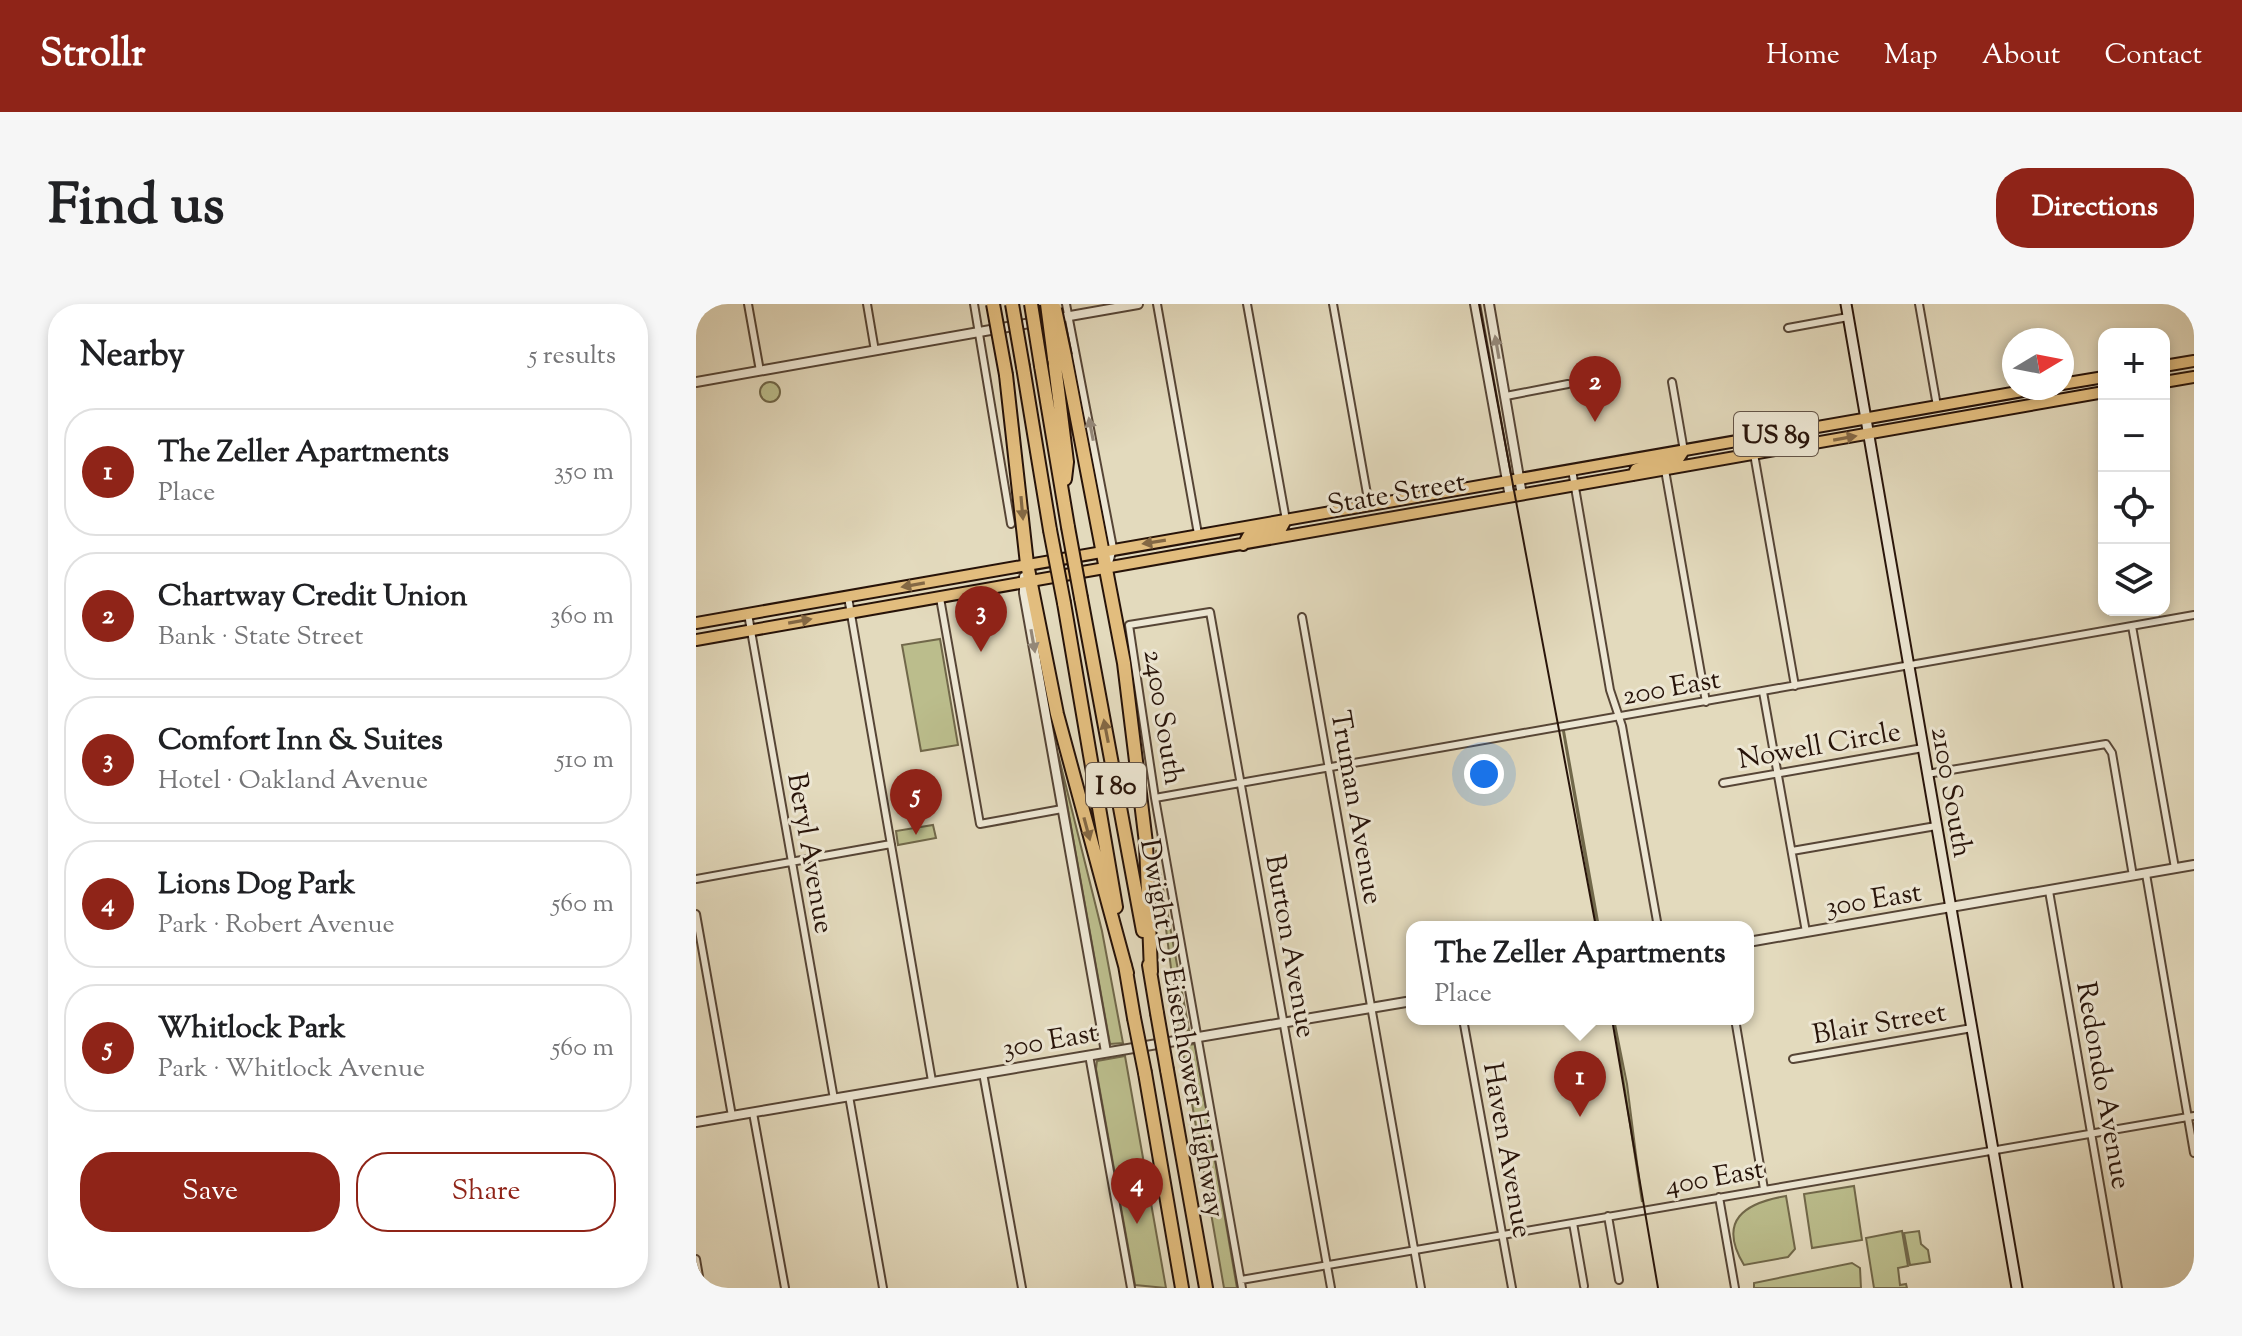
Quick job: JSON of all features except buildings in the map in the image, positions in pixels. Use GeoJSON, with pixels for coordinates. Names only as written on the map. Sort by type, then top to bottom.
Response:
{"type":"FeatureCollection","features":[{"type":"Feature","properties":{"kind":"highway"},"geometry":{"type":"LineString","coordinates":[[993,304],[1006,375],[1027,583],[1057,714],[1127,973]]}},
{"type":"Feature","properties":{"kind":"highway","name":"Dwight D. Eisenhower Highway"},"geometry":{"type":"LineString","coordinates":[[1012,304],[1182,1288]]}},
{"type":"Feature","properties":{"kind":"highway","name":"Dwight D. Eisenhower Highway"},"geometry":{"type":"LineString","coordinates":[[1031,304],[1068,527],[1206,1288]]}},
{"type":"Feature","properties":{"kind":"highway"},"geometry":{"type":"LineString","coordinates":[[1047,304],[1108,549],[1108,569],[1124,663],[1146,843],[1151,972]]}},
{"type":"Feature","properties":{"kind":"highway"},"geometry":{"type":"LineString","coordinates":[[1054,304],[1067,462],[1063,494]]}},
{"type":"Feature","properties":{"kind":"main road","name":"2100 South"},"geometry":{"type":"LineString","coordinates":[[1846,304],[2017,1288]]}},
{"type":"Feature","properties":{"kind":"main road"},"geometry":{"type":"LineString","coordinates":[[2170,365],[2194,361]]}},
{"type":"Feature","properties":{"kind":"main road"},"geometry":{"type":"LineString","coordinates":[[2170,381],[2194,377]]}},
{"type":"Feature","properties":{"kind":"main road"},"geometry":{"type":"LineString","coordinates":[[2074,382],[2098,378]]}},
{"type":"Feature","properties":{"kind":"main road","name":"State Street"},"geometry":{"type":"LineString","coordinates":[[696,640],[2098,393]]}},
{"type":"Feature","properties":{"kind":"main road","name":"State Street"},"geometry":{"type":"LineString","coordinates":[[696,623],[2002,395]]}},
{"type":"Feature","properties":{"kind":"main road"},"geometry":{"type":"LineString","coordinates":[[1633,475],[1644,466],[1679,458],[1684,451]]}},
{"type":"Feature","properties":{"kind":"main road"},"geometry":{"type":"LineString","coordinates":[[1289,535],[1296,525],[1317,521],[1319,514]]}},
{"type":"Feature","properties":{"kind":"main road"},"geometry":{"type":"LineString","coordinates":[[1243,545],[1248,536],[1281,529],[1286,520]]}},
{"type":"Feature","properties":{"kind":"street"},"geometry":{"type":"LineString","coordinates":[[748,304],[760,371]]}},
{"type":"Feature","properties":{"kind":"street"},"geometry":{"type":"LineString","coordinates":[[867,304],[875,351]]}},
{"type":"Feature","properties":{"kind":"street"},"geometry":{"type":"LineString","coordinates":[[974,304],[1011,524]]}},
{"type":"Feature","properties":{"kind":"street"},"geometry":{"type":"LineString","coordinates":[[1066,304],[1108,549]]}},
{"type":"Feature","properties":{"kind":"street"},"geometry":{"type":"LineString","coordinates":[[696,382],[1138,304]]}},
{"type":"Feature","properties":{"kind":"street"},"geometry":{"type":"LineString","coordinates":[[1157,304],[1198,534]]}},
{"type":"Feature","properties":{"kind":"street"},"geometry":{"type":"LineString","coordinates":[[1247,304],[1286,520]]}},
{"type":"Feature","properties":{"kind":"street"},"geometry":{"type":"LineString","coordinates":[[1333,304],[1369,505]]}},
{"type":"Feature","properties":{"kind":"street"},"geometry":{"type":"LineString","coordinates":[[1475,304],[1510,497]]}},
{"type":"Feature","properties":{"kind":"street"},"geometry":{"type":"LineString","coordinates":[[1489,304],[1522,495]]}},
{"type":"Feature","properties":{"kind":"street"},"geometry":{"type":"LineString","coordinates":[[1919,304],[1937,406]]}},
{"type":"Feature","properties":{"kind":"street"},"geometry":{"type":"LineString","coordinates":[[1788,328],[1848,317]]}},
{"type":"Feature","properties":{"kind":"street"},"geometry":{"type":"LineString","coordinates":[[1672,382],[1684,451]]}},
{"type":"Feature","properties":{"kind":"street"},"geometry":{"type":"LineString","coordinates":[[1506,396],[1568,384]]}},
{"type":"Feature","properties":{"kind":"street"},"geometry":{"type":"LineString","coordinates":[[1754,454],[1795,686]]}},
{"type":"Feature","properties":{"kind":"street"},"geometry":{"type":"LineString","coordinates":[[1572,470],[1613,707],[1618,717],[1657,921]]}},
{"type":"Feature","properties":{"kind":"street"},"geometry":{"type":"LineString","coordinates":[[1665,470],[1706,702]]}},
{"type":"Feature","properties":{"kind":"street"},"geometry":{"type":"LineString","coordinates":[[1027,583],[1062,809],[1106,1052]]}},
{"type":"Feature","properties":{"kind":"street"},"geometry":{"type":"LineString","coordinates":[[848,597],[932,1081]]}},
{"type":"Feature","properties":{"kind":"street"},"geometry":{"type":"LineString","coordinates":[[940,598],[980,824],[1062,809]]}},
{"type":"Feature","properties":{"kind":"street","name":"2400 South"},"geometry":{"type":"LineString","coordinates":[[1210,612],[1129,625],[1155,798],[1242,1284]]}},
{"type":"Feature","properties":{"kind":"street","name":"Burton Avenue"},"geometry":{"type":"LineString","coordinates":[[1210,612],[1331,1288]]}},
{"type":"Feature","properties":{"kind":"street","name":"Beryl Avenue"},"geometry":{"type":"LineString","coordinates":[[748,614],[834,1099]]}},
{"type":"Feature","properties":{"kind":"street","name":"200 East"},"geometry":{"type":"LineString","coordinates":[[1155,798],[2194,615]]}},
{"type":"Feature","properties":{"kind":"street","name":"Truman Avenue"},"geometry":{"type":"LineString","coordinates":[[1302,617],[1421,1288]]}},
{"type":"Feature","properties":{"kind":"street"},"geometry":{"type":"LineString","coordinates":[[2132,626],[2175,868]]}},
{"type":"Feature","properties":{"kind":"street"},"geometry":{"type":"LineString","coordinates":[[1763,692],[1806,932]]}},
{"type":"Feature","properties":{"kind":"street"},"geometry":{"type":"LineString","coordinates":[[1927,774],[2106,744],[2112,753],[2133,876]]}},
{"type":"Feature","properties":{"kind":"street","name":"Nowell Circle"},"geometry":{"type":"LineString","coordinates":[[1723,783],[1923,748]]}},
{"type":"Feature","properties":{"kind":"street"},"geometry":{"type":"LineString","coordinates":[[1792,851],[1936,826]]}},
{"type":"Feature","properties":{"kind":"street"},"geometry":{"type":"LineString","coordinates":[[696,879],[891,844]]}},
{"type":"Feature","properties":{"kind":"street","name":"300 East"},"geometry":{"type":"LineString","coordinates":[[1754,941],[2194,865]]}},
{"type":"Feature","properties":{"kind":"street"},"geometry":{"type":"LineString","coordinates":[[2146,874],[2191,1117],[2194,1153]]}},
{"type":"Feature","properties":{"kind":"street","name":"Redondo Avenue"},"geometry":{"type":"LineString","coordinates":[[2049,891],[2118,1288]]}},
{"type":"Feature","properties":{"kind":"street"},"geometry":{"type":"LineString","coordinates":[[696,914],[732,1116]]}},
{"type":"Feature","properties":{"kind":"street","name":"300 East"},"geometry":{"type":"LineString","coordinates":[[696,1122],[1406,1002]]}},
{"type":"Feature","properties":{"kind":"street","name":"Haven Avenue"},"geometry":{"type":"LineString","coordinates":[[1464,1025],[1512,1288]]}},
{"type":"Feature","properties":{"kind":"street"},"geometry":{"type":"LineString","coordinates":[[1736,1025],[1764,1189]]}},
{"type":"Feature","properties":{"kind":"street","name":"Blair Street"},"geometry":{"type":"LineString","coordinates":[[1793,1059],[1972,1028]]}},
{"type":"Feature","properties":{"kind":"street"},"geometry":{"type":"LineString","coordinates":[[1089,1055],[1131,1288]]}},
{"type":"Feature","properties":{"kind":"street"},"geometry":{"type":"LineString","coordinates":[[983,1073],[1022,1288]]}},
{"type":"Feature","properties":{"kind":"street"},"geometry":{"type":"LineString","coordinates":[[849,1096],[883,1288]]}},
{"type":"Feature","properties":{"kind":"street"},"geometry":{"type":"LineString","coordinates":[[753,1113],[785,1288]]}},
{"type":"Feature","properties":{"kind":"street","name":"400 East"},"geometry":{"type":"LineString","coordinates":[[1242,1284],[1327,1265],[2191,1117]]}},
{"type":"Feature","properties":{"kind":"street"},"geometry":{"type":"LineString","coordinates":[[1719,1197],[1735,1288]]}},
{"type":"Feature","properties":{"kind":"street"},"geometry":{"type":"LineString","coordinates":[[1608,1216],[1619,1280]]}},
{"type":"Feature","properties":{"kind":"street"},"geometry":{"type":"LineString","coordinates":[[1573,1223],[1584,1286]]}},
{"type":"Feature","properties":{"kind":"street"},"geometry":{"type":"LineString","coordinates":[[696,1259],[701,1288]]}},
{"type":"Feature","properties":{"kind":"green space"},"geometry":{"type":"Polygon","coordinates":[[[770,382],[777,385],[780,392],[777,399],[770,402],[763,399],[760,392],[763,385],[770,382]]]}},
{"type":"Feature","properties":{"kind":"green space"},"geometry":{"type":"Polygon","coordinates":[[[940,639],[958,745],[921,751],[902,645],[940,639]]]}},
{"type":"Feature","properties":{"kind":"green space"},"geometry":{"type":"Polygon","coordinates":[[[1563,731],[1598,921],[1596,921],[1563,731]]]}},
{"type":"Feature","properties":{"kind":"green space"},"geometry":{"type":"Polygon","coordinates":[[[1058,754],[1102,931],[1123,1043],[1110,1044],[1058,754]]]}},
{"type":"Feature","properties":{"kind":"green space"},"geometry":{"type":"Polygon","coordinates":[[[933,825],[936,838],[898,845],[896,831],[933,825]]]}},
{"type":"Feature","properties":{"kind":"green space"},"geometry":{"type":"Polygon","coordinates":[[[1156,850],[1189,1030],[1179,1031],[1156,850]]]}},
{"type":"Feature","properties":{"kind":"green space"},"geometry":{"type":"Polygon","coordinates":[[[1615,1025],[1627,1084],[1642,1202],[1615,1025]]]}},
{"type":"Feature","properties":{"kind":"green space"},"geometry":{"type":"Polygon","coordinates":[[[1195,1044],[1237,1288],[1224,1288],[1182,1046],[1195,1044]]]}},
{"type":"Feature","properties":{"kind":"green space"},"geometry":{"type":"Polygon","coordinates":[[[1125,1056],[1166,1288],[1135,1285],[1096,1069],[1097,1061],[1125,1056]]]}},
{"type":"Feature","properties":{"kind":"green space"},"geometry":{"type":"Polygon","coordinates":[[[1854,1186],[1862,1240],[1812,1248],[1804,1194],[1854,1186]]]}},
{"type":"Feature","properties":{"kind":"green space"},"geometry":{"type":"Polygon","coordinates":[[[1786,1196],[1795,1249],[1788,1257],[1744,1265],[1733,1236],[1740,1216],[1758,1203],[1786,1196]]]}},
{"type":"Feature","properties":{"kind":"green space"},"geometry":{"type":"Polygon","coordinates":[[[1902,1231],[1908,1266],[1898,1268],[1900,1285],[1906,1284],[1907,1288],[1874,1288],[1866,1238],[1902,1231]]]}},
{"type":"Feature","properties":{"kind":"green space"},"geometry":{"type":"Polygon","coordinates":[[[1919,1231],[1921,1244],[1928,1250],[1930,1262],[1910,1265],[1904,1233],[1919,1231]]]}},
{"type":"Feature","properties":{"kind":"green space"},"geometry":{"type":"Polygon","coordinates":[[[1852,1263],[1860,1268],[1861,1288],[1754,1288],[1754,1283],[1852,1263]]]}},
{"type":"Feature","properties":{"kind":"tram line"},"geometry":{"type":"LineString","coordinates":[[1479,304],[1595,921]]}},
{"type":"Feature","properties":{"kind":"tram line"},"geometry":{"type":"LineString","coordinates":[[1613,1025],[1658,1288]]}},
{"type":"Feature","properties":{"kind":"place","name":"Chartway Credit Union"},"geometry":{"type":"Point","coordinates":[1595,422]}},
{"type":"Feature","properties":{"kind":"place","name":"Comfort Inn & Suites"},"geometry":{"type":"Point","coordinates":[981,652]}},
{"type":"Feature","properties":{"kind":"place","name":"Whitlock Park"},"geometry":{"type":"Point","coordinates":[916,835]}},
{"type":"Feature","properties":{"kind":"place","name":"The Zeller Apartments"},"geometry":{"type":"Point","coordinates":[1580,1117]}},
{"type":"Feature","properties":{"kind":"place","name":"Lions Dog Park"},"geometry":{"type":"Point","coordinates":[1137,1224]}}]}
